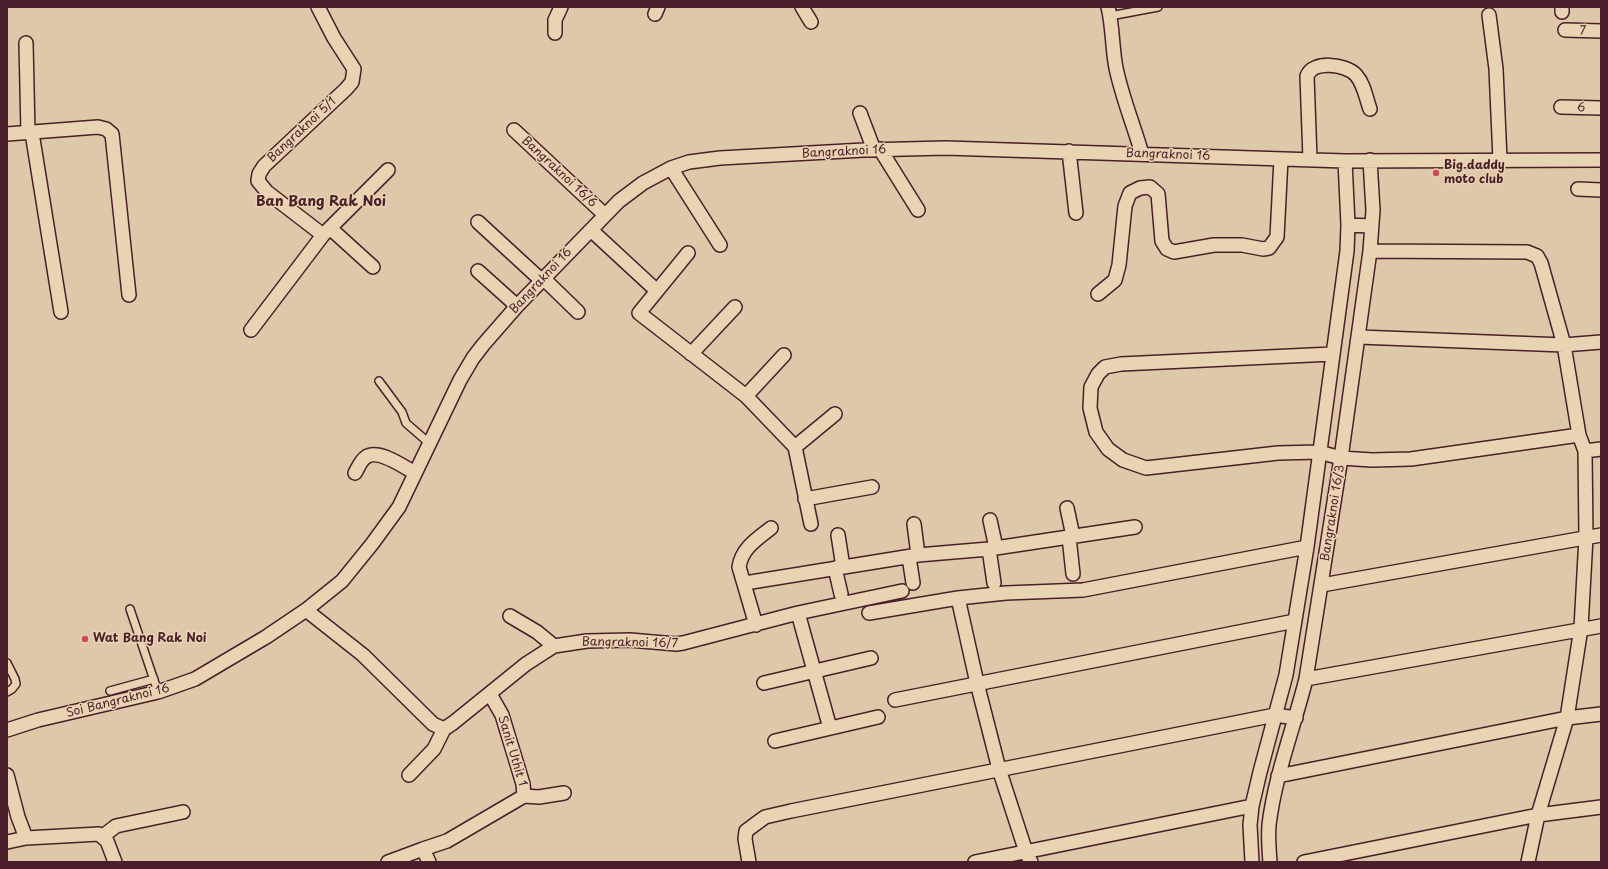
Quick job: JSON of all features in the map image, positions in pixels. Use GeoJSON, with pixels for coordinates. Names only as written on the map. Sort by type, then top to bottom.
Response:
{"type":"FeatureCollection","features":[{"type":"Feature","properties":{"kind":"street","name":"Bangraknoi 5/1"},"geometry":{"type":"LineString","coordinates":[[318,7],[354,69],[354,77],[346,88],[264,166],[259,174],[258,181],[267,192],[327,232],[372,267]]}},
{"type":"Feature","properties":{"kind":"street"},"geometry":{"type":"LineString","coordinates":[[555,33],[555,20],[561,7]]}},
{"type":"Feature","properties":{"kind":"street"},"geometry":{"type":"LineString","coordinates":[[802,7],[811,22]]}},
{"type":"Feature","properties":{"kind":"street"},"geometry":{"type":"LineString","coordinates":[[1109,12],[1116,70],[1142,154]]}},
{"type":"Feature","properties":{"kind":"street"},"geometry":{"type":"LineString","coordinates":[[1488,15],[1496,69],[1500,160]]}},
{"type":"Feature","properties":{"kind":"street","name":"7"},"geometry":{"type":"LineString","coordinates":[[1565,30],[1601,31]]}},
{"type":"Feature","properties":{"kind":"street"},"geometry":{"type":"LineString","coordinates":[[26,43],[30,133],[61,312]]}},
{"type":"Feature","properties":{"kind":"street"},"geometry":{"type":"LineString","coordinates":[[1310,159],[1307,76],[1309,72],[1314,68],[1326,66],[1347,67],[1356,74],[1362,84],[1370,109]]}},
{"type":"Feature","properties":{"kind":"street","name":"6"},"geometry":{"type":"LineString","coordinates":[[1561,107],[1601,108]]}},
{"type":"Feature","properties":{"kind":"street"},"geometry":{"type":"LineString","coordinates":[[860,113],[877,150],[918,210]]}},
{"type":"Feature","properties":{"kind":"street"},"geometry":{"type":"LineString","coordinates":[[7,134],[98,127],[106,128],[112,134],[129,295]]}},
{"type":"Feature","properties":{"kind":"street","name":"Bangraknoi 16/6"},"geometry":{"type":"LineString","coordinates":[[514,130],[605,215]]}},
{"type":"Feature","properties":{"kind":"street","name":"Bangraknoi 16"},"geometry":{"type":"LineString","coordinates":[[306,610],[342,581],[399,507],[460,380],[474,358],[517,306],[619,201],[643,183],[671,168],[690,162],[720,158],[946,148],[1345,161],[1601,160]]}},
{"type":"Feature","properties":{"kind":"street"},"geometry":{"type":"LineString","coordinates":[[1069,151],[1076,213]]}},
{"type":"Feature","properties":{"kind":"street"},"geometry":{"type":"LineString","coordinates":[[1098,294],[1114,280],[1119,265],[1125,206],[1130,193],[1140,188],[1150,187],[1158,194],[1162,240],[1167,249],[1174,252],[1214,245],[1242,245],[1263,249],[1269,248],[1277,237],[1280,159]]}},
{"type":"Feature","properties":{"kind":"street","name":"Bangraknoi 16/3"},"geometry":{"type":"LineString","coordinates":[[1270,862],[1269,826],[1278,776],[1296,718],[1306,679],[1322,585],[1359,337],[1370,251],[1373,210],[1370,160]]}},
{"type":"Feature","properties":{"kind":"street"},"geometry":{"type":"LineString","coordinates":[[1252,862],[1250,825],[1252,806],[1286,675],[1307,547],[1347,251],[1348,225],[1345,161]]}},
{"type":"Feature","properties":{"kind":"street"},"geometry":{"type":"LineString","coordinates":[[671,168],[720,245]]}},
{"type":"Feature","properties":{"kind":"street"},"geometry":{"type":"LineString","coordinates":[[251,330],[327,232],[388,170]]}},
{"type":"Feature","properties":{"kind":"street"},"geometry":{"type":"LineString","coordinates":[[1578,189],[1601,190]]}},
{"type":"Feature","properties":{"kind":"street"},"geometry":{"type":"LineString","coordinates":[[478,222],[578,312]]}},
{"type":"Feature","properties":{"kind":"street"},"geometry":{"type":"LineString","coordinates":[[1348,225],[1371,226]]}},
{"type":"Feature","properties":{"kind":"street"},"geometry":{"type":"LineString","coordinates":[[591,230],[657,291]]}},
{"type":"Feature","properties":{"kind":"street"},"geometry":{"type":"LineString","coordinates":[[1370,251],[1527,252],[1537,256],[1541,263],[1564,344],[1580,435],[1585,451],[1586,537],[1581,628],[1567,718],[1538,815],[1528,862]]}},
{"type":"Feature","properties":{"kind":"street"},"geometry":{"type":"LineString","coordinates":[[688,253],[639,313],[746,396],[795,447],[810,524]]}},
{"type":"Feature","properties":{"kind":"street"},"geometry":{"type":"LineString","coordinates":[[478,271],[517,306]]}},
{"type":"Feature","properties":{"kind":"street"},"geometry":{"type":"LineString","coordinates":[[691,354],[735,307]]}},
{"type":"Feature","properties":{"kind":"street"},"geometry":{"type":"LineString","coordinates":[[1359,337],[1564,344],[1601,342]]}},
{"type":"Feature","properties":{"kind":"street"},"geometry":{"type":"LineString","coordinates":[[1332,354],[1121,364],[1105,367],[1098,374],[1091,387],[1090,408],[1096,432],[1108,449],[1123,460],[1146,468],[1278,453],[1319,452],[1341,458],[1372,460],[1411,459],[1580,435]]}},
{"type":"Feature","properties":{"kind":"street"},"geometry":{"type":"LineString","coordinates":[[746,396],[784,355]]}},
{"type":"Feature","properties":{"kind":"street"},"geometry":{"type":"LineString","coordinates":[[795,447],[835,414]]}},
{"type":"Feature","properties":{"kind":"street"},"geometry":{"type":"LineString","coordinates":[[1585,451],[1601,449]]}},
{"type":"Feature","properties":{"kind":"street"},"geometry":{"type":"LineString","coordinates":[[355,472],[364,458],[373,455],[380,455],[415,473]]}},
{"type":"Feature","properties":{"kind":"street"},"geometry":{"type":"LineString","coordinates":[[805,499],[872,487]]}},
{"type":"Feature","properties":{"kind":"street"},"geometry":{"type":"LineString","coordinates":[[1067,508],[1071,537],[1073,574]]}},
{"type":"Feature","properties":{"kind":"street"},"geometry":{"type":"LineString","coordinates":[[990,520],[994,583]]}},
{"type":"Feature","properties":{"kind":"street"},"geometry":{"type":"LineString","coordinates":[[913,583],[914,524]]}},
{"type":"Feature","properties":{"kind":"street"},"geometry":{"type":"LineString","coordinates":[[745,583],[913,556],[992,549],[1135,527]]}},
{"type":"Feature","properties":{"kind":"street"},"geometry":{"type":"LineString","coordinates":[[756,625],[745,583],[739,567],[741,558],[747,547],[771,528]]}},
{"type":"Feature","properties":{"kind":"street"},"geometry":{"type":"LineString","coordinates":[[838,535],[841,594]]}},
{"type":"Feature","properties":{"kind":"street"},"geometry":{"type":"LineString","coordinates":[[1322,585],[1601,535]]}},
{"type":"Feature","properties":{"kind":"street"},"geometry":{"type":"LineString","coordinates":[[869,613],[958,598],[1006,593],[1082,590],[1307,547]]}},
{"type":"Feature","properties":{"kind":"street","name":"Bangraknoi 16/7"},"geometry":{"type":"LineString","coordinates":[[444,729],[526,664],[554,646],[587,641],[630,640],[676,644],[704,639],[798,613],[902,591]]}},
{"type":"Feature","properties":{"kind":"street"},"geometry":{"type":"LineString","coordinates":[[958,598],[977,683],[999,769],[1028,857]]}},
{"type":"Feature","properties":{"kind":"street"},"geometry":{"type":"LineString","coordinates":[[306,610],[363,655],[433,724],[444,729],[434,749],[409,775]]}},
{"type":"Feature","properties":{"kind":"street","name":"Soi Bangraknoi 16"},"geometry":{"type":"LineString","coordinates":[[7,730],[38,720],[158,692],[195,679],[266,637],[306,610]]}},
{"type":"Feature","properties":{"kind":"street"},"geometry":{"type":"LineString","coordinates":[[798,613],[816,672],[830,728]]}},
{"type":"Feature","properties":{"kind":"street"},"geometry":{"type":"LineString","coordinates":[[510,616],[537,632],[554,646]]}},
{"type":"Feature","properties":{"kind":"street"},"geometry":{"type":"LineString","coordinates":[[895,700],[1295,621]]}},
{"type":"Feature","properties":{"kind":"street"},"geometry":{"type":"LineString","coordinates":[[1306,679],[1581,628],[1601,626]]}},
{"type":"Feature","properties":{"kind":"street"},"geometry":{"type":"LineString","coordinates":[[764,683],[871,658]]}},
{"type":"Feature","properties":{"kind":"street","name":"Sanit Uthit 1"},"geometry":{"type":"LineString","coordinates":[[388,862],[447,841],[524,796],[523,784],[502,715],[490,694]]}},
{"type":"Feature","properties":{"kind":"street"},"geometry":{"type":"LineString","coordinates":[[1278,776],[1567,718],[1601,714]]}},
{"type":"Feature","properties":{"kind":"street"},"geometry":{"type":"LineString","coordinates":[[749,862],[745,839],[746,831],[765,817],[999,769],[1276,715],[1296,718]]}},
{"type":"Feature","properties":{"kind":"street"},"geometry":{"type":"LineString","coordinates":[[775,741],[878,717]]}},
{"type":"Feature","properties":{"kind":"street"},"geometry":{"type":"LineString","coordinates":[[7,775],[18,817],[26,838]]}},
{"type":"Feature","properties":{"kind":"street"},"geometry":{"type":"LineString","coordinates":[[524,796],[539,797],[564,793]]}},
{"type":"Feature","properties":{"kind":"street"},"geometry":{"type":"LineString","coordinates":[[975,862],[1028,857],[1252,806]]}},
{"type":"Feature","properties":{"kind":"street"},"geometry":{"type":"LineString","coordinates":[[1304,862],[1538,815],[1601,807]]}},
{"type":"Feature","properties":{"kind":"street"},"geometry":{"type":"LineString","coordinates":[[103,836],[116,826],[183,812]]}},
{"type":"Feature","properties":{"kind":"street"},"geometry":{"type":"LineString","coordinates":[[7,842],[26,838],[99,834],[107,841],[114,862]]}},
{"type":"Feature","properties":{"kind":"street"},"geometry":{"type":"LineString","coordinates":[[422,850],[429,862]]}},
{"type":"Feature","properties":{"kind":"lane"},"geometry":{"type":"LineString","coordinates":[[1109,12],[1158,7]]}},
{"type":"Feature","properties":{"kind":"lane"},"geometry":{"type":"LineString","coordinates":[[379,380],[402,412],[406,423],[429,443]]}},
{"type":"Feature","properties":{"kind":"lane"},"geometry":{"type":"LineString","coordinates":[[130,609],[158,692]]}},
{"type":"Feature","properties":{"kind":"lane"},"geometry":{"type":"LineString","coordinates":[[7,663],[16,684],[7,692]]}},
{"type":"Feature","properties":{"kind":"lane"},"geometry":{"type":"LineString","coordinates":[[110,691],[154,679]]}},
{"type":"Feature","properties":{"kind":"place","name":"Big daddy moto club"},"geometry":{"type":"Point","coordinates":[1436,173]}},
{"type":"Feature","properties":{"kind":"place","name":"Wat Bang Rak Noi"},"geometry":{"type":"Point","coordinates":[85,639]}},
{"type":"Feature","properties":{"kind":"district","name":"Ban Bang Rak Noi"},"geometry":{"type":"Point","coordinates":[321,202]}}]}
